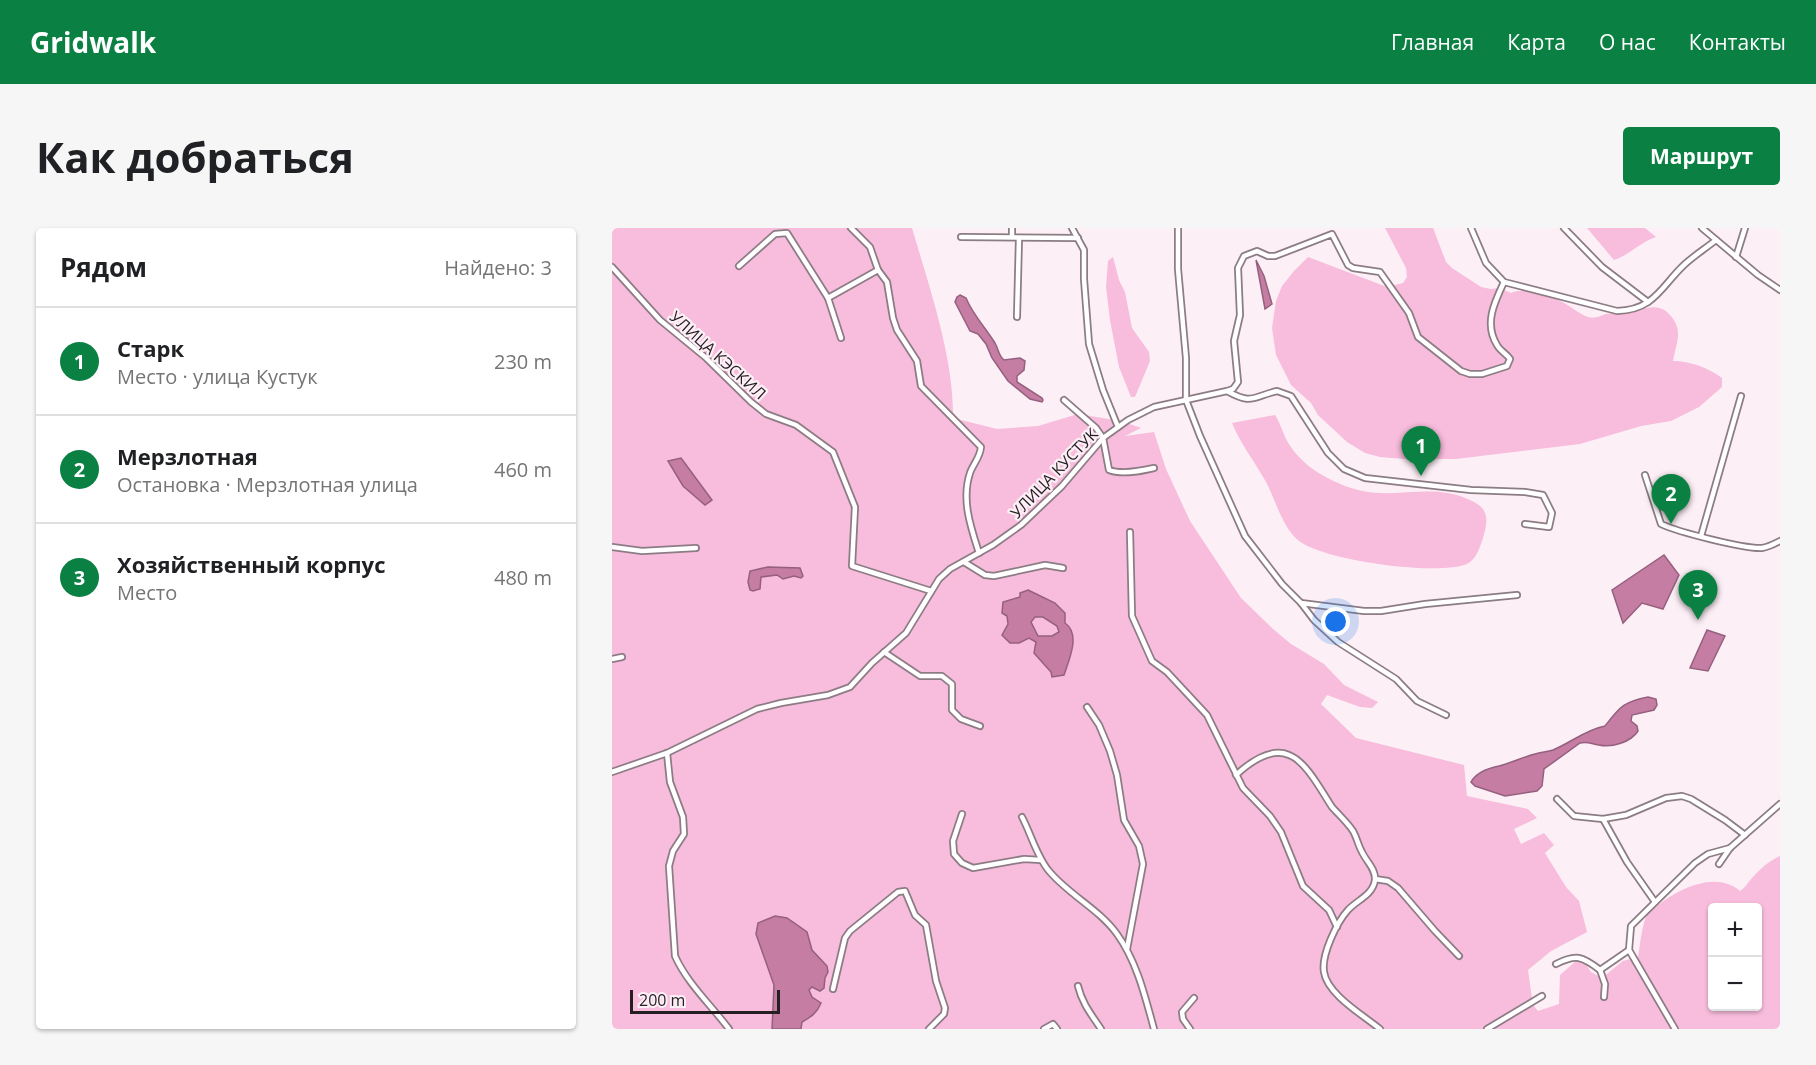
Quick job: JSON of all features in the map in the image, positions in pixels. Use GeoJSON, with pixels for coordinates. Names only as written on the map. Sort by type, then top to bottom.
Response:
{"type":"FeatureCollection","features":[{"type":"Feature","properties":{"kind":"street"},"geometry":{"type":"LineString","coordinates":[[851,228],[870,247],[878,270],[887,282],[893,318],[897,330],[917,361],[921,386],[981,447],[981,454],[969,474],[966,501],[969,523],[979,553]]}},
{"type":"Feature","properties":{"kind":"street"},"geometry":{"type":"LineString","coordinates":[[1012,228],[1012,237]]}},
{"type":"Feature","properties":{"kind":"street"},"geometry":{"type":"LineString","coordinates":[[1072,228],[1084,250],[1089,344],[1118,427]]}},
{"type":"Feature","properties":{"kind":"street"},"geometry":{"type":"LineString","coordinates":[[1178,228],[1178,269],[1186,358],[1186,400],[1245,536],[1267,567],[1314,620],[1338,642],[1396,679],[1417,701],[1446,715]]}},
{"type":"Feature","properties":{"kind":"street"},"geometry":{"type":"LineString","coordinates":[[1471,228],[1486,262],[1504,282],[1519,288],[1617,311],[1633,309],[1648,302],[1659,294],[1684,265],[1716,240]]}},
{"type":"Feature","properties":{"kind":"street"},"geometry":{"type":"LineString","coordinates":[[1564,228],[1602,267],[1648,302]]}},
{"type":"Feature","properties":{"kind":"street"},"geometry":{"type":"LineString","coordinates":[[1702,228],[1780,290]]}},
{"type":"Feature","properties":{"kind":"street"},"geometry":{"type":"LineString","coordinates":[[1736,257],[1745,228]]}},
{"type":"Feature","properties":{"kind":"street"},"geometry":{"type":"LineString","coordinates":[[1227,391],[1233,389],[1238,382],[1234,341],[1240,315],[1238,268],[1240,260],[1249,253],[1257,250],[1268,256],[1275,256],[1329,231],[1334,236],[1345,261],[1353,268],[1380,272],[1409,313],[1418,337],[1461,371],[1470,374],[1495,371],[1507,366],[1510,359],[1499,349],[1491,336],[1490,320],[1494,303],[1504,282]]}},
{"type":"Feature","properties":{"kind":"street"},"geometry":{"type":"LineString","coordinates":[[739,266],[775,234],[787,232],[828,298],[841,338]]}},
{"type":"Feature","properties":{"kind":"street"},"geometry":{"type":"LineString","coordinates":[[961,237],[1078,238]]}},
{"type":"Feature","properties":{"kind":"street"},"geometry":{"type":"LineString","coordinates":[[1017,317],[1019,238]]}},
{"type":"Feature","properties":{"kind":"street","name":"УЛИЦА КЭСКИЛ"},"geometry":{"type":"LineString","coordinates":[[612,267],[660,320],[705,357],[751,402],[766,414],[796,425],[833,452],[855,507],[852,566],[931,591]]}},
{"type":"Feature","properties":{"kind":"street"},"geometry":{"type":"LineString","coordinates":[[828,298],[878,270]]}},
{"type":"Feature","properties":{"kind":"street","name":"УЛИЦА КУСТУК"},"geometry":{"type":"LineString","coordinates":[[612,772],[667,753],[757,709],[828,695],[850,687],[912,625],[931,591],[950,568],[964,562],[1022,525],[1062,486],[1103,438],[1154,407],[1227,391],[1241,399],[1249,400],[1277,391],[1291,396],[1328,453],[1344,469],[1365,478],[1471,490],[1544,495],[1552,513],[1549,527],[1525,524]]}},
{"type":"Feature","properties":{"kind":"street"},"geometry":{"type":"LineString","coordinates":[[1701,536],[1741,396]]}},
{"type":"Feature","properties":{"kind":"street"},"geometry":{"type":"LineString","coordinates":[[1064,400],[1096,428],[1103,438],[1109,470],[1113,472],[1154,468]]}},
{"type":"Feature","properties":{"kind":"street"},"geometry":{"type":"LineString","coordinates":[[1645,475],[1661,524],[1754,548],[1767,547],[1780,541]]}},
{"type":"Feature","properties":{"kind":"street"},"geometry":{"type":"LineString","coordinates":[[1130,532],[1132,616],[1152,661],[1167,672],[1207,714],[1243,788],[1270,816],[1281,832],[1303,886],[1329,910],[1337,927]]}},
{"type":"Feature","properties":{"kind":"street"},"geometry":{"type":"LineString","coordinates":[[612,548],[642,551],[696,548]]}},
{"type":"Feature","properties":{"kind":"street"},"geometry":{"type":"LineString","coordinates":[[964,562],[985,575],[994,576],[1045,565],[1063,568]]}},
{"type":"Feature","properties":{"kind":"street"},"geometry":{"type":"LineString","coordinates":[[1301,603],[1381,611],[1425,604],[1517,595]]}},
{"type":"Feature","properties":{"kind":"street"},"geometry":{"type":"LineString","coordinates":[[884,652],[920,676],[942,676],[952,684],[952,710],[961,719],[980,726]]}},
{"type":"Feature","properties":{"kind":"street"},"geometry":{"type":"LineString","coordinates":[[612,659],[622,657]]}},
{"type":"Feature","properties":{"kind":"street"},"geometry":{"type":"LineString","coordinates":[[1087,707],[1099,725],[1110,751],[1117,775],[1124,820],[1139,846],[1143,864],[1126,949]]}},
{"type":"Feature","properties":{"kind":"street"},"geometry":{"type":"LineString","coordinates":[[667,753],[670,782],[681,809],[684,834],[673,851],[669,866],[675,956],[698,991],[729,1029]]}},
{"type":"Feature","properties":{"kind":"street"},"geometry":{"type":"LineString","coordinates":[[1236,775],[1251,762],[1260,758],[1281,753],[1292,756],[1350,827],[1372,868],[1375,879],[1370,891],[1349,909],[1337,927],[1324,958],[1324,972],[1327,982],[1338,996],[1380,1029]]}},
{"type":"Feature","properties":{"kind":"street"},"geometry":{"type":"LineString","coordinates":[[1557,799],[1574,816],[1603,819],[1626,816],[1666,798],[1682,796],[1725,820],[1744,836]]}},
{"type":"Feature","properties":{"kind":"street"},"geometry":{"type":"LineString","coordinates":[[1719,864],[1730,848],[1780,804]]}},
{"type":"Feature","properties":{"kind":"street"},"geometry":{"type":"LineString","coordinates":[[962,814],[953,841],[954,854],[962,863],[973,868],[1024,859],[1041,860]]}},
{"type":"Feature","properties":{"kind":"street"},"geometry":{"type":"LineString","coordinates":[[1023,817],[1041,860],[1050,872],[1082,899],[1115,932],[1126,949],[1135,967],[1154,1029]]}},
{"type":"Feature","properties":{"kind":"street"},"geometry":{"type":"LineString","coordinates":[[1603,819],[1627,862],[1655,902]]}},
{"type":"Feature","properties":{"kind":"street"},"geometry":{"type":"LineString","coordinates":[[1675,1029],[1629,950],[1631,926],[1695,863],[1708,854],[1730,848]]}},
{"type":"Feature","properties":{"kind":"street"},"geometry":{"type":"LineString","coordinates":[[1375,879],[1389,881],[1398,888],[1459,956]]}},
{"type":"Feature","properties":{"kind":"street"},"geometry":{"type":"LineString","coordinates":[[832,989],[845,938],[849,931],[898,892],[905,891],[915,915],[926,925],[936,981],[945,1008],[944,1014],[929,1029]]}},
{"type":"Feature","properties":{"kind":"street"},"geometry":{"type":"LineString","coordinates":[[1600,970],[1629,950]]}},
{"type":"Feature","properties":{"kind":"street"},"geometry":{"type":"LineString","coordinates":[[1556,964],[1568,958],[1579,957],[1589,961],[1600,970],[1605,984],[1604,997]]}},
{"type":"Feature","properties":{"kind":"street"},"geometry":{"type":"LineString","coordinates":[[1078,986],[1082,1001],[1090,1016],[1101,1029]]}},
{"type":"Feature","properties":{"kind":"street"},"geometry":{"type":"LineString","coordinates":[[1487,1029],[1542,996]]}},
{"type":"Feature","properties":{"kind":"street"},"geometry":{"type":"LineString","coordinates":[[1190,1029],[1183,1019],[1182,1012],[1194,998]]}},
{"type":"Feature","properties":{"kind":"street"},"geometry":{"type":"LineString","coordinates":[[1044,1029],[1053,1024],[1057,1029]]}},
{"type":"Feature","properties":{"kind":"shaded area"},"geometry":{"type":"Polygon","coordinates":[[[612,228],[912,228],[945,347],[953,418],[997,429],[1038,426],[1078,414],[1121,421],[1141,428],[1125,436],[1154,432],[1166,469],[1190,521],[1241,598],[1291,644],[1324,664],[1344,685],[1378,702],[1372,708],[1360,707],[1327,695],[1321,704],[1356,738],[1464,765],[1467,796],[1528,809],[1537,818],[1514,829],[1521,844],[1544,833],[1554,845],[1545,853],[1566,887],[1579,901],[1587,932],[1551,951],[1528,970],[1533,1005],[1538,1011],[1559,1004],[1560,975],[1576,961],[1583,960],[1591,972],[1602,978],[1623,961],[1638,957],[1645,919],[1651,910],[1675,894],[1697,884],[1709,882],[1720,882],[1740,891],[1762,868],[1780,856],[1780,1029],[612,1029],[612,228]]]}},
{"type":"Feature","properties":{"kind":"shaded area"},"geometry":{"type":"Polygon","coordinates":[[[1385,228],[1433,228],[1446,262],[1481,287],[1499,288],[1511,293],[1523,291],[1545,295],[1591,318],[1653,307],[1663,309],[1673,319],[1678,331],[1673,361],[1693,364],[1711,371],[1722,378],[1722,387],[1699,407],[1671,421],[1641,426],[1580,444],[1456,459],[1404,459],[1365,453],[1347,442],[1291,385],[1276,355],[1272,328],[1276,301],[1282,286],[1308,257],[1387,287],[1403,283],[1407,277],[1406,268],[1385,228]]]}},
{"type":"Feature","properties":{"kind":"shaded area"},"geometry":{"type":"Polygon","coordinates":[[[1587,228],[1645,228],[1656,237],[1614,260],[1587,228]]]}},
{"type":"Feature","properties":{"kind":"shaded area"},"geometry":{"type":"Polygon","coordinates":[[[1113,257],[1125,292],[1132,328],[1149,352],[1150,361],[1135,397],[1131,397],[1119,367],[1110,320],[1106,287],[1108,261],[1113,257]]]}},
{"type":"Feature","properties":{"kind":"shaded area"},"geometry":{"type":"Polygon","coordinates":[[[1256,260],[1264,276],[1272,304],[1265,309],[1256,260]]]}},
{"type":"Feature","properties":{"kind":"shaded area"},"geometry":{"type":"Polygon","coordinates":[[[960,295],[966,298],[1002,358],[1004,360],[1020,358],[1025,361],[1024,370],[1017,376],[1017,382],[1042,398],[1042,402],[1030,399],[1008,381],[992,358],[986,344],[978,334],[970,331],[955,302],[960,295]]]}},
{"type":"Feature","properties":{"kind":"shaded area"},"geometry":{"type":"Polygon","coordinates":[[[1275,415],[1288,443],[1300,458],[1315,471],[1339,484],[1372,493],[1442,492],[1470,500],[1478,505],[1484,511],[1486,528],[1475,556],[1467,564],[1452,567],[1408,567],[1332,555],[1299,541],[1288,529],[1266,482],[1232,423],[1275,415]]]}},
{"type":"Feature","properties":{"kind":"shaded area"},"geometry":{"type":"Polygon","coordinates":[[[681,458],[712,500],[705,505],[683,486],[668,461],[681,458]]]}},
{"type":"Feature","properties":{"kind":"shaded area"},"geometry":{"type":"Polygon","coordinates":[[[1664,555],[1679,575],[1663,609],[1642,603],[1623,623],[1612,590],[1664,555]]]}},
{"type":"Feature","properties":{"kind":"shaded area"},"geometry":{"type":"Polygon","coordinates":[[[768,567],[800,568],[803,576],[783,579],[777,575],[761,577],[760,589],[750,590],[748,582],[750,571],[768,567]]]}},
{"type":"Feature","properties":{"kind":"shaded area"},"geometry":{"type":"Polygon","coordinates":[[[1028,590],[1055,603],[1065,613],[1065,623],[1070,628],[1073,640],[1064,675],[1052,677],[1051,672],[1034,653],[1036,642],[1029,638],[1019,643],[1010,643],[1002,635],[1008,624],[1007,616],[1002,613],[1003,602],[1020,597],[1020,593],[1028,590]],[[1035,617],[1031,622],[1038,636],[1052,636],[1059,632],[1057,626],[1043,617],[1035,617]]]}},
{"type":"Feature","properties":{"kind":"shaded area"},"geometry":{"type":"Polygon","coordinates":[[[1707,630],[1725,636],[1708,671],[1690,668],[1707,630]]]}},
{"type":"Feature","properties":{"kind":"shaded area"},"geometry":{"type":"Polygon","coordinates":[[[1648,697],[1656,699],[1657,705],[1654,710],[1632,715],[1631,721],[1637,726],[1638,731],[1635,735],[1626,741],[1610,746],[1580,743],[1544,769],[1542,786],[1537,791],[1505,796],[1475,786],[1471,782],[1487,770],[1530,755],[1553,750],[1591,730],[1605,726],[1623,706],[1648,697]]]}},
{"type":"Feature","properties":{"kind":"shaded area"},"geometry":{"type":"Polygon","coordinates":[[[775,916],[787,918],[807,932],[812,950],[827,966],[828,972],[824,988],[820,991],[812,987],[809,990],[812,997],[821,1003],[813,1014],[802,1022],[801,1029],[772,1029],[774,985],[756,934],[758,923],[775,916]]]}},
{"type":"Feature","properties":{"kind":"place","name":"Старк"},"geometry":{"type":"Point","coordinates":[1421,476]}},
{"type":"Feature","properties":{"kind":"place","name":"Мерзлотная"},"geometry":{"type":"Point","coordinates":[1671,524]}},
{"type":"Feature","properties":{"kind":"place","name":"Хозяйственный корпус"},"geometry":{"type":"Point","coordinates":[1698,620]}}]}
